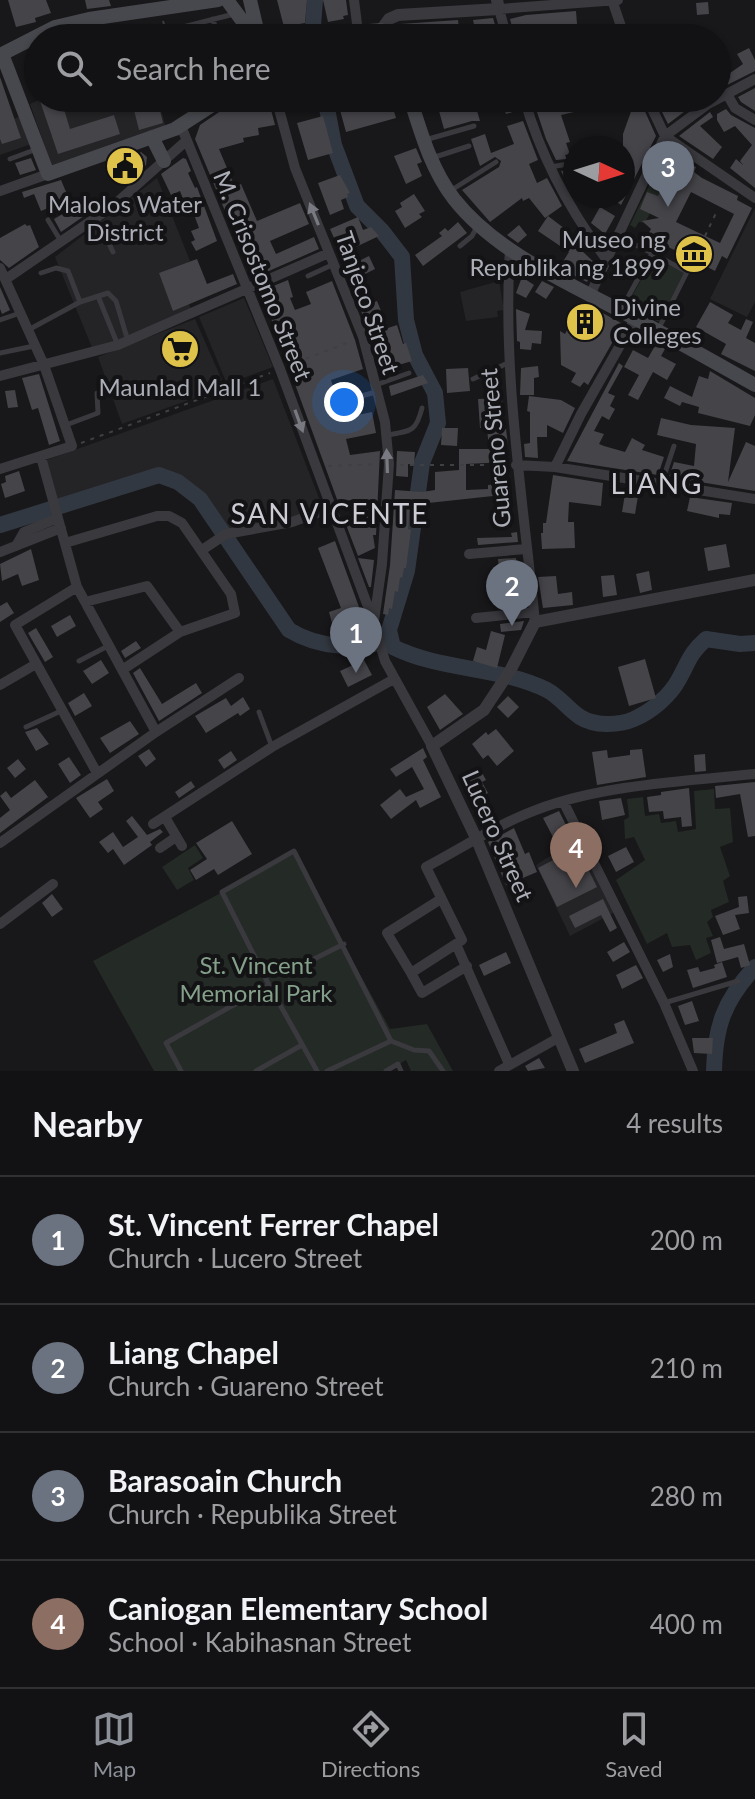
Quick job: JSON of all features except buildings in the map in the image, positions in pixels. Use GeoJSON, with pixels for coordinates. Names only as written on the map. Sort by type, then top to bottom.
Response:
{"type":"FeatureCollection","features":[{"type":"Feature","properties":{"kind":"main road"},"geometry":{"type":"LineString","coordinates":[[68,24],[150,6],[218,0]]}},
{"type":"Feature","properties":{"kind":"main road"},"geometry":{"type":"LineString","coordinates":[[227,0],[247,24]]}},
{"type":"Feature","properties":{"kind":"main road"},"geometry":{"type":"LineString","coordinates":[[250,0],[254,24]]}},
{"type":"Feature","properties":{"kind":"main road"},"geometry":{"type":"LineString","coordinates":[[24,42],[1,54],[48,174],[181,126],[202,112]]}},
{"type":"Feature","properties":{"kind":"main road"},"geometry":{"type":"LineString","coordinates":[[415,112],[431,159],[449,192],[479,225],[510,248],[590,295],[755,385]]}},
{"type":"Feature","properties":{"kind":"main road"},"geometry":{"type":"LineString","coordinates":[[152,137],[164,161]]}},
{"type":"Feature","properties":{"kind":"street"},"geometry":{"type":"LineString","coordinates":[[354,0],[357,24]]}},
{"type":"Feature","properties":{"kind":"street"},"geometry":{"type":"LineString","coordinates":[[612,0],[620,24]]}},
{"type":"Feature","properties":{"kind":"street"},"geometry":{"type":"LineString","coordinates":[[388,24],[389,19],[398,15],[498,4],[618,0]]}},
{"type":"Feature","properties":{"kind":"street"},"geometry":{"type":"LineString","coordinates":[[498,4],[503,24]]}},
{"type":"Feature","properties":{"kind":"street"},"geometry":{"type":"LineString","coordinates":[[731,92],[755,79]]}},
{"type":"Feature","properties":{"kind":"street"},"geometry":{"type":"LineString","coordinates":[[731,101],[735,108],[755,120]]}},
{"type":"Feature","properties":{"kind":"street","name":"Tanjeco Street"},"geometry":{"type":"LineString","coordinates":[[280,112],[295,168],[363,337],[386,435],[389,464],[375,628]]}},
{"type":"Feature","properties":{"kind":"street"},"geometry":{"type":"LineString","coordinates":[[528,112],[549,167],[571,209],[607,260]]}},
{"type":"Feature","properties":{"kind":"street"},"geometry":{"type":"LineString","coordinates":[[654,112],[665,136],[755,198]]}},
{"type":"Feature","properties":{"kind":"street"},"geometry":{"type":"LineString","coordinates":[[590,295],[665,136],[700,112]]}},
{"type":"Feature","properties":{"kind":"street","name":"M. Crisostomo Street"},"geometry":{"type":"LineString","coordinates":[[181,126],[280,369],[375,628]]}},
{"type":"Feature","properties":{"kind":"street"},"geometry":{"type":"LineString","coordinates":[[6,279],[97,218],[186,141]]}},
{"type":"Feature","properties":{"kind":"street"},"geometry":{"type":"LineString","coordinates":[[0,191],[48,174]]}},
{"type":"Feature","properties":{"kind":"street","name":"Guareno Street"},"geometry":{"type":"LineString","coordinates":[[510,248],[507,293],[516,465],[535,617]]}},
{"type":"Feature","properties":{"kind":"street"},"geometry":{"type":"LineString","coordinates":[[0,376],[123,343],[329,253]]}},
{"type":"Feature","properties":{"kind":"street"},"geometry":{"type":"LineString","coordinates":[[0,268],[44,365],[72,446],[0,469]]}},
{"type":"Feature","properties":{"kind":"street"},"geometry":{"type":"LineString","coordinates":[[555,467],[635,319]]}},
{"type":"Feature","properties":{"kind":"street"},"geometry":{"type":"LineString","coordinates":[[41,457],[77,587],[156,732]]}},
{"type":"Feature","properties":{"kind":"street"},"geometry":{"type":"LineString","coordinates":[[516,465],[555,467],[755,499]]}},
{"type":"Feature","properties":{"kind":"street"},"geometry":{"type":"LineString","coordinates":[[202,550],[226,534],[292,522],[331,508]]}},
{"type":"Feature","properties":{"kind":"street"},"geometry":{"type":"LineString","coordinates":[[65,543],[157,516],[169,516],[182,523],[231,594],[235,613],[180,632],[122,670]]}},
{"type":"Feature","properties":{"kind":"street"},"geometry":{"type":"LineString","coordinates":[[0,552],[16,546],[24,532],[59,519]]}},
{"type":"Feature","properties":{"kind":"street"},"geometry":{"type":"LineString","coordinates":[[469,554],[526,549]]}},
{"type":"Feature","properties":{"kind":"street"},"geometry":{"type":"LineString","coordinates":[[476,618],[535,617],[755,580]]}},
{"type":"Feature","properties":{"kind":"street"},"geometry":{"type":"LineString","coordinates":[[85,602],[147,586],[180,632]]}},
{"type":"Feature","properties":{"kind":"street"},"geometry":{"type":"LineString","coordinates":[[77,587],[15,625],[97,773]]}},
{"type":"Feature","properties":{"kind":"street"},"geometry":{"type":"LineString","coordinates":[[432,746],[484,710],[511,669],[535,617]]}},
{"type":"Feature","properties":{"kind":"street","name":"Lucero Street"},"geometry":{"type":"LineString","coordinates":[[375,628],[385,661],[432,746],[477,840],[573,1071]]}},
{"type":"Feature","properties":{"kind":"street"},"geometry":{"type":"LineString","coordinates":[[0,685],[36,664]]}},
{"type":"Feature","properties":{"kind":"street"},"geometry":{"type":"LineString","coordinates":[[0,843],[156,732],[239,678]]}},
{"type":"Feature","properties":{"kind":"street"},"geometry":{"type":"LineString","coordinates":[[153,824],[272,747],[394,679]]}},
{"type":"Feature","properties":{"kind":"street"},"geometry":{"type":"LineString","coordinates":[[411,973],[462,940],[426,867],[533,811],[563,801],[660,784],[755,774]]}},
{"type":"Feature","properties":{"kind":"street"},"geometry":{"type":"LineString","coordinates":[[563,801],[664,1003],[693,1071]]}},
{"type":"Feature","properties":{"kind":"street"},"geometry":{"type":"LineString","coordinates":[[160,848],[179,842],[165,817]]}},
{"type":"Feature","properties":{"kind":"street"},"geometry":{"type":"LineString","coordinates":[[0,924],[53,884]]}},
{"type":"Feature","properties":{"kind":"street"},"geometry":{"type":"LineString","coordinates":[[441,899],[387,933],[422,993],[467,966]]}},
{"type":"Feature","properties":{"kind":"street"},"geometry":{"type":"LineString","coordinates":[[456,944],[509,1064]]}},
{"type":"Feature","properties":{"kind":"street"},"geometry":{"type":"LineString","coordinates":[[499,1071],[558,1038]]}},
{"type":"Feature","properties":{"kind":"lane"},"geometry":{"type":"LineString","coordinates":[[194,24],[239,13]]}},
{"type":"Feature","properties":{"kind":"lane"},"geometry":{"type":"LineString","coordinates":[[213,19],[214,24]]}},
{"type":"Feature","properties":{"kind":"lane"},"geometry":{"type":"LineString","coordinates":[[424,141],[474,126]]}},
{"type":"Feature","properties":{"kind":"lane"},"geometry":{"type":"LineString","coordinates":[[431,159],[469,146]]}},
{"type":"Feature","properties":{"kind":"lane"},"geometry":{"type":"LineString","coordinates":[[10,159],[38,149]]}},
{"type":"Feature","properties":{"kind":"lane"},"geometry":{"type":"LineString","coordinates":[[449,192],[496,162]]}},
{"type":"Feature","properties":{"kind":"lane"},"geometry":{"type":"LineString","coordinates":[[549,167],[563,165]]}},
{"type":"Feature","properties":{"kind":"lane"},"geometry":{"type":"LineString","coordinates":[[97,218],[113,252]]}},
{"type":"Feature","properties":{"kind":"lane"},"geometry":{"type":"LineString","coordinates":[[48,220],[62,243]]}},
{"type":"Feature","properties":{"kind":"lane"},"geometry":{"type":"LineString","coordinates":[[460,246],[479,225]]}},
{"type":"Feature","properties":{"kind":"lane"},"geometry":{"type":"LineString","coordinates":[[618,236],[687,272],[657,331]]}},
{"type":"Feature","properties":{"kind":"lane"},"geometry":{"type":"LineString","coordinates":[[620,311],[652,253]]}},
{"type":"Feature","properties":{"kind":"lane"},"geometry":{"type":"LineString","coordinates":[[308,276],[333,264]]}},
{"type":"Feature","properties":{"kind":"lane"},"geometry":{"type":"LineString","coordinates":[[41,273],[62,267],[68,271],[80,302]]}},
{"type":"Feature","properties":{"kind":"lane"},"geometry":{"type":"LineString","coordinates":[[29,329],[80,302],[108,293],[113,294],[123,343]]}},
{"type":"Feature","properties":{"kind":"lane"},"geometry":{"type":"LineString","coordinates":[[98,296],[123,343]]}},
{"type":"Feature","properties":{"kind":"lane"},"geometry":{"type":"LineString","coordinates":[[0,320],[21,313]]}},
{"type":"Feature","properties":{"kind":"lane"},"geometry":{"type":"LineString","coordinates":[[0,353],[36,346]]}},
{"type":"Feature","properties":{"kind":"lane"},"geometry":{"type":"LineString","coordinates":[[473,379],[511,362]]}},
{"type":"Feature","properties":{"kind":"lane"},"geometry":{"type":"LineString","coordinates":[[354,398],[409,373]]}},
{"type":"Feature","properties":{"kind":"lane"},"geometry":{"type":"LineString","coordinates":[[65,425],[98,413],[97,393]]}},
{"type":"Feature","properties":{"kind":"lane"},"geometry":{"type":"LineString","coordinates":[[386,435],[412,431],[418,424],[422,408]]}},
{"type":"Feature","properties":{"kind":"lane"},"geometry":{"type":"LineString","coordinates":[[662,483],[674,446]]}},
{"type":"Feature","properties":{"kind":"lane"},"geometry":{"type":"LineString","coordinates":[[79,661],[109,646]]}},
{"type":"Feature","properties":{"kind":"lane"},"geometry":{"type":"LineString","coordinates":[[26,727],[62,710]]}},
{"type":"Feature","properties":{"kind":"lane"},"geometry":{"type":"LineString","coordinates":[[259,712],[272,747]]}},
{"type":"Feature","properties":{"kind":"lane"},"geometry":{"type":"LineString","coordinates":[[317,1071],[222,892],[294,851],[391,1041],[414,1050],[429,1051],[443,1071]]}},
{"type":"Feature","properties":{"kind":"lane"},"geometry":{"type":"LineString","coordinates":[[308,962],[344,944]]}},
{"type":"Feature","properties":{"kind":"lane"},"geometry":{"type":"LineString","coordinates":[[664,1003],[738,981]]}},
{"type":"Feature","properties":{"kind":"lane"},"geometry":{"type":"LineString","coordinates":[[181,1071],[166,1043],[269,985]]}},
{"type":"Feature","properties":{"kind":"lane"},"geometry":{"type":"LineString","coordinates":[[327,1071],[391,1041]]}},
{"type":"Feature","properties":{"kind":"lane"},"geometry":{"type":"LineString","coordinates":[[256,1071],[302,1045]]}},
{"type":"Feature","properties":{"kind":"lane"},"geometry":{"type":"LineString","coordinates":[[386,1071],[398,1064],[401,1071]]}},
{"type":"Feature","properties":{"kind":"path"},"geometry":{"type":"LineString","coordinates":[[150,6],[160,24]]}},
{"type":"Feature","properties":{"kind":"path"},"geometry":{"type":"LineString","coordinates":[[705,236],[716,213]]}},
{"type":"Feature","properties":{"kind":"path"},"geometry":{"type":"LineString","coordinates":[[72,446],[363,337]]}},
{"type":"Feature","properties":{"kind":"path"},"geometry":{"type":"LineString","coordinates":[[315,467],[516,465]]}},
{"type":"Feature","properties":{"kind":"shaded area"},"geometry":{"type":"Polygon","coordinates":[[[33,112],[162,112],[166,128],[52,167],[33,112]]]}},
{"type":"Feature","properties":{"kind":"shaded area"},"geometry":{"type":"Polygon","coordinates":[[[24,115],[34,143],[0,155],[0,124],[24,115]]]}},
{"type":"Feature","properties":{"kind":"shaded area"},"geometry":{"type":"Polygon","coordinates":[[[157,178],[190,261],[177,271],[192,312],[93,350],[55,257],[157,178]]]}},
{"type":"Feature","properties":{"kind":"shaded area"},"geometry":{"type":"Polygon","coordinates":[[[755,208],[755,302],[747,317],[710,299],[755,208]]]}},
{"type":"Feature","properties":{"kind":"shaded area"},"geometry":{"type":"Polygon","coordinates":[[[499,281],[504,310],[497,311],[498,317],[466,321],[460,292],[499,281]]]}},
{"type":"Feature","properties":{"kind":"shaded area"},"geometry":{"type":"Polygon","coordinates":[[[244,298],[273,367],[227,384],[199,317],[244,298]]]}},
{"type":"Feature","properties":{"kind":"shaded area"},"geometry":{"type":"Polygon","coordinates":[[[195,319],[225,387],[122,424],[98,357],[195,319]]]}},
{"type":"Feature","properties":{"kind":"shaded area"},"geometry":{"type":"Polygon","coordinates":[[[273,379],[324,511],[250,535],[230,536],[197,489],[170,473],[154,471],[54,510],[41,462],[273,379]]]}},
{"type":"Feature","properties":{"kind":"shaded area"},"geometry":{"type":"Polygon","coordinates":[[[580,837],[617,911],[570,936],[536,865],[580,837]]]}},
{"type":"Feature","properties":{"kind":"green space"},"geometry":{"type":"Polygon","coordinates":[[[669,145],[683,156],[679,164],[672,162],[670,173],[645,223],[639,222],[635,228],[630,225],[669,145]]]}},
{"type":"Feature","properties":{"kind":"green space"},"geometry":{"type":"Polygon","coordinates":[[[653,257],[684,273],[659,322],[627,306],[653,257]]]}},
{"type":"Feature","properties":{"kind":"green space"},"geometry":{"type":"Polygon","coordinates":[[[714,789],[715,809],[730,808],[733,842],[720,847],[730,876],[723,881],[729,902],[711,910],[713,917],[707,922],[713,936],[706,938],[711,953],[696,960],[690,945],[672,947],[667,933],[647,944],[616,880],[645,860],[634,837],[625,839],[624,820],[629,817],[627,799],[643,797],[645,816],[659,814],[661,823],[676,821],[678,832],[696,829],[694,791],[714,789]]]}},
{"type":"Feature","properties":{"kind":"green space"},"geometry":{"type":"Polygon","coordinates":[[[195,845],[203,858],[188,868],[194,880],[177,890],[162,867],[195,845]]]}},
{"type":"Feature","properties":{"kind":"green space","name":"St. Vincent Memorial Park"},"geometry":{"type":"Polygon","coordinates":[[[294,854],[390,1029],[427,1024],[453,1071],[411,1071],[406,1060],[388,1071],[154,1071],[93,961],[294,854]]]}},
{"type":"Feature","properties":{"kind":"waterway"},"geometry":{"type":"LineString","coordinates":[[313,24],[315,0]]}},
{"type":"Feature","properties":{"kind":"waterway"},"geometry":{"type":"LineString","coordinates":[[328,112],[334,145],[357,206],[402,257],[406,320],[415,355],[435,393],[438,423],[422,463],[407,571],[389,630],[393,647],[430,660],[528,682],[552,693],[580,717],[606,724],[634,719],[660,702],[706,639],[755,643]]}},
{"type":"Feature","properties":{"kind":"waterway"},"geometry":{"type":"LineString","coordinates":[[0,525],[159,475],[178,482],[200,499],[289,630],[301,637],[339,646],[391,641]]}},
{"type":"Feature","properties":{"kind":"waterway"},"geometry":{"type":"LineString","coordinates":[[714,1071],[716,1041],[723,1015],[736,991],[755,967]]}},
{"type":"Feature","properties":{"kind":"place","name":"Malolos Water District"},"geometry":{"type":"Point","coordinates":[125,166]}},
{"type":"Feature","properties":{"kind":"place","name":"Barasoain Church"},"geometry":{"type":"Point","coordinates":[668,207]}},
{"type":"Feature","properties":{"kind":"place","name":"Museo ng Republika ng 1899"},"geometry":{"type":"Point","coordinates":[694,254]}},
{"type":"Feature","properties":{"kind":"place","name":"Divine Colleges"},"geometry":{"type":"Point","coordinates":[585,322]}},
{"type":"Feature","properties":{"kind":"place","name":"Maunlad Mall 1"},"geometry":{"type":"Point","coordinates":[180,349]}},
{"type":"Feature","properties":{"kind":"place","name":"Liang Chapel"},"geometry":{"type":"Point","coordinates":[512,626]}},
{"type":"Feature","properties":{"kind":"place","name":"St. Vincent Ferrer Chapel"},"geometry":{"type":"Point","coordinates":[356,673]}},
{"type":"Feature","properties":{"kind":"place","name":"Caniogan Elementary School"},"geometry":{"type":"Point","coordinates":[576,888]}},
{"type":"Feature","properties":{"kind":"district","name":"LIANG"},"geometry":{"type":"Point","coordinates":[657,484]}},
{"type":"Feature","properties":{"kind":"district","name":"SAN VICENTE"},"geometry":{"type":"Point","coordinates":[330,514]}}]}
